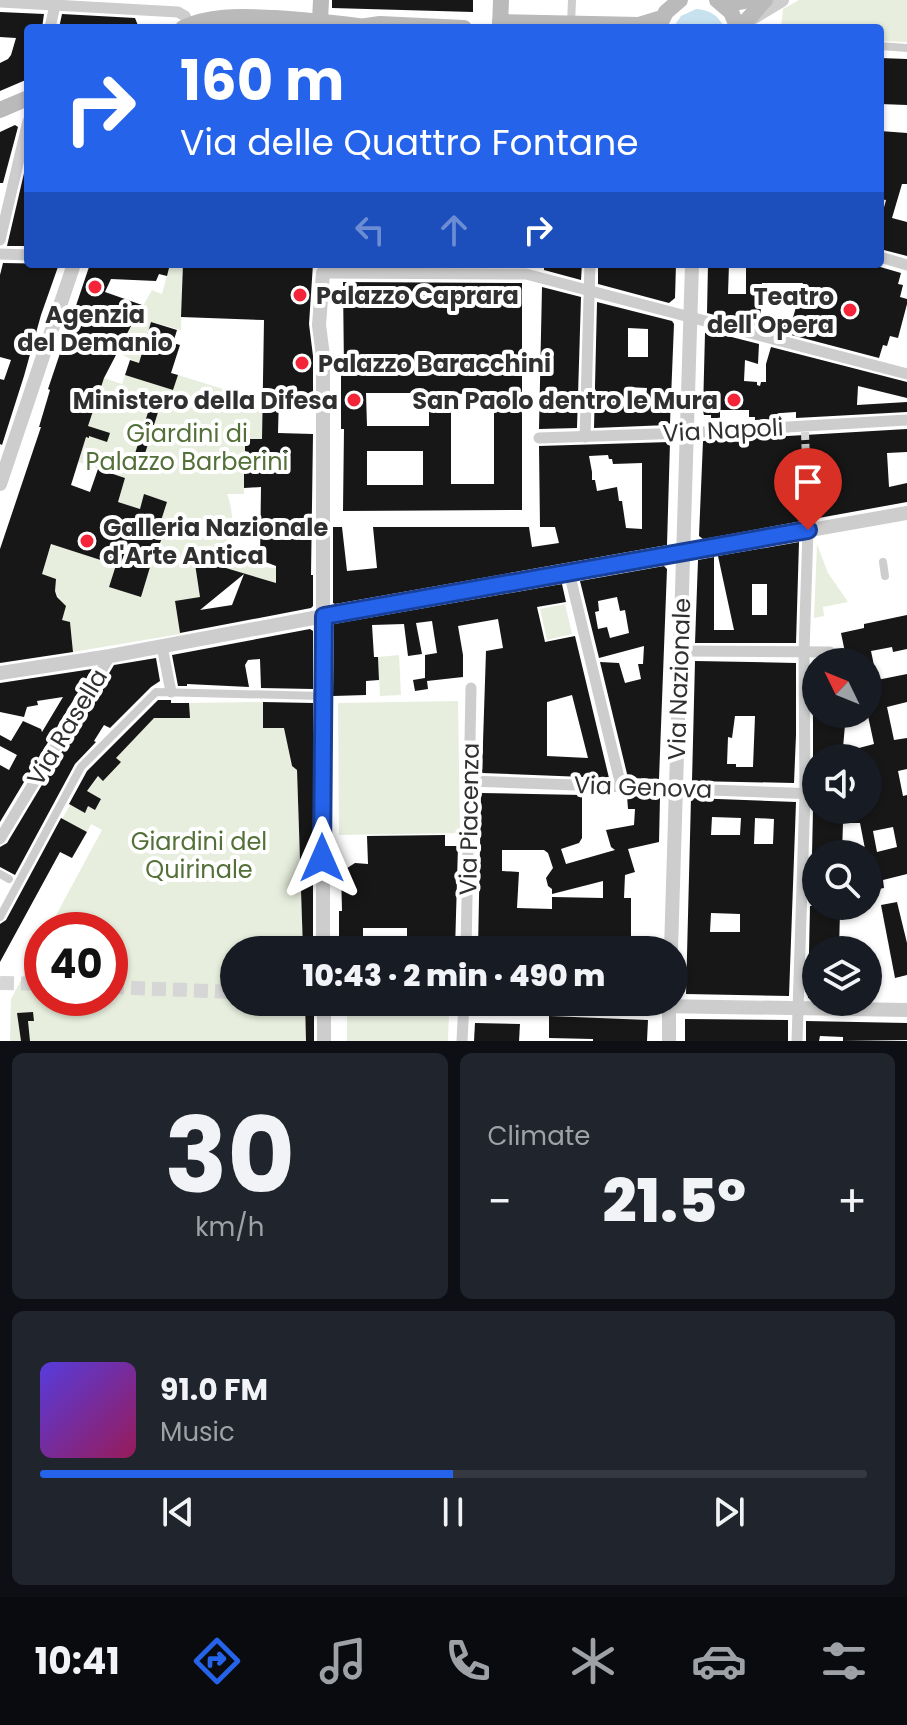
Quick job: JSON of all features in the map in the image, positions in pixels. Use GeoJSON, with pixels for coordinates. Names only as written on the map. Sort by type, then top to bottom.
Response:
{"type":"FeatureCollection","features":[{"type":"Feature","properties":{"kind":"main road"},"geometry":{"type":"LineString","coordinates":[[320,21],[321,0]]}},
{"type":"Feature","properties":{"kind":"main road"},"geometry":{"type":"LineString","coordinates":[[500,24],[501,0]]}},
{"type":"Feature","properties":{"kind":"main road"},"geometry":{"type":"LineString","coordinates":[[660,23],[668,9],[680,0]]}},
{"type":"Feature","properties":{"kind":"main road"},"geometry":{"type":"LineString","coordinates":[[721,2],[750,0]]}},
{"type":"Feature","properties":{"kind":"main road"},"geometry":{"type":"LineString","coordinates":[[743,24],[765,0]]}},
{"type":"Feature","properties":{"kind":"main road"},"geometry":{"type":"LineString","coordinates":[[721,2],[740,24]]}},
{"type":"Feature","properties":{"kind":"main road"},"geometry":{"type":"LineString","coordinates":[[201,24],[231,17],[339,24]]}},
{"type":"Feature","properties":{"kind":"main road"},"geometry":{"type":"LineString","coordinates":[[0,110],[24,100]]}},
{"type":"Feature","properties":{"kind":"street"},"geometry":{"type":"LineString","coordinates":[[571,24],[572,0]]}},
{"type":"Feature","properties":{"kind":"street"},"geometry":{"type":"LineString","coordinates":[[744,24],[782,0]]}},
{"type":"Feature","properties":{"kind":"street"},"geometry":{"type":"LineString","coordinates":[[0,2],[56,2],[178,12],[191,24]]}},
{"type":"Feature","properties":{"kind":"street"},"geometry":{"type":"LineString","coordinates":[[51,24],[56,2]]}},
{"type":"Feature","properties":{"kind":"street"},"geometry":{"type":"LineString","coordinates":[[884,46],[907,48]]}},
{"type":"Feature","properties":{"kind":"street"},"geometry":{"type":"LineString","coordinates":[[0,240],[24,138]]}},
{"type":"Feature","properties":{"kind":"street"},"geometry":{"type":"LineString","coordinates":[[0,254],[24,255]]}},
{"type":"Feature","properties":{"kind":"street"},"geometry":{"type":"LineString","coordinates":[[884,258],[907,265]]}},
{"type":"Feature","properties":{"kind":"street"},"geometry":{"type":"LineString","coordinates":[[0,484],[73,268]]}},
{"type":"Feature","properties":{"kind":"street"},"geometry":{"type":"LineString","coordinates":[[323,936],[323,356],[319,325],[323,268],[521,273],[907,374]]}},
{"type":"Feature","properties":{"kind":"street"},"geometry":{"type":"LineString","coordinates":[[585,437],[590,268]]}},
{"type":"Feature","properties":{"kind":"street","name":"Via Nazionale"},"geometry":{"type":"LineString","coordinates":[[671,936],[692,268]]}},
{"type":"Feature","properties":{"kind":"street","name":"Via Napoli"},"geometry":{"type":"LineString","coordinates":[[539,438],[804,429],[907,420]]}},
{"type":"Feature","properties":{"kind":"street"},"geometry":{"type":"LineString","coordinates":[[0,673],[110,656],[682,552],[808,525],[907,513]]}},
{"type":"Feature","properties":{"kind":"street"},"geometry":{"type":"LineString","coordinates":[[804,648],[808,525]]}},
{"type":"Feature","properties":{"kind":"street"},"geometry":{"type":"LineString","coordinates":[[883,562],[885,576]]}},
{"type":"Feature","properties":{"kind":"street"},"geometry":{"type":"LineString","coordinates":[[569,572],[621,786]]}},
{"type":"Feature","properties":{"kind":"street"},"geometry":{"type":"LineString","coordinates":[[162,646],[171,692]]}},
{"type":"Feature","properties":{"kind":"street"},"geometry":{"type":"LineString","coordinates":[[680,651],[802,652]]}},
{"type":"Feature","properties":{"kind":"street","name":"Via Rasella"},"geometry":{"type":"LineString","coordinates":[[0,839],[110,656]]}},
{"type":"Feature","properties":{"kind":"street","name":"Via Piacenza"},"geometry":{"type":"LineString","coordinates":[[466,936],[471,688]]}},
{"type":"Feature","properties":{"kind":"street"},"geometry":{"type":"LineString","coordinates":[[0,917],[81,767],[156,692],[322,696]]}},
{"type":"Feature","properties":{"kind":"street","name":"Via Genova"},"geometry":{"type":"LineString","coordinates":[[470,781],[802,794]]}},
{"type":"Feature","properties":{"kind":"street"},"geometry":{"type":"LineString","coordinates":[[797,1041],[808,824]]}},
{"type":"Feature","properties":{"kind":"street"},"geometry":{"type":"LineString","coordinates":[[688,1005],[907,1010]]}},
{"type":"Feature","properties":{"kind":"street"},"geometry":{"type":"LineString","coordinates":[[324,1016],[324,1041]]}},
{"type":"Feature","properties":{"kind":"street"},"geometry":{"type":"LineString","coordinates":[[462,1041],[463,1016]]}},
{"type":"Feature","properties":{"kind":"street"},"geometry":{"type":"LineString","coordinates":[[669,1016],[669,1041]]}},
{"type":"Feature","properties":{"kind":"green space"},"geometry":{"type":"Polygon","coordinates":[[[799,0],[907,0],[907,42],[884,41],[884,24],[781,24],[783,9],[799,0]]]}},
{"type":"Feature","properties":{"kind":"green space","name":"Giardini di Palazzo Barberini"},"geometry":{"type":"Polygon","coordinates":[[[169,268],[183,268],[181,330],[151,322],[139,363],[150,367],[145,381],[173,390],[178,375],[262,401],[262,453],[249,452],[252,461],[247,461],[244,466],[244,494],[227,494],[236,554],[243,561],[256,566],[276,568],[276,583],[199,561],[195,565],[200,597],[175,602],[180,634],[73,652],[70,622],[54,619],[62,603],[40,574],[53,541],[116,565],[109,587],[141,596],[163,535],[157,533],[166,502],[145,495],[140,509],[118,502],[125,478],[117,475],[115,480],[106,471],[78,462],[89,436],[88,426],[104,378],[122,384],[125,375],[134,378],[138,363],[117,352],[152,290],[162,294],[169,268]]]}},
{"type":"Feature","properties":{"kind":"green space"},"geometry":{"type":"Polygon","coordinates":[[[817,544],[828,573],[848,602],[823,607],[824,616],[814,618],[817,544]]]}},
{"type":"Feature","properties":{"kind":"green space"},"geometry":{"type":"Polygon","coordinates":[[[565,604],[572,634],[547,640],[540,609],[565,604]]]}},
{"type":"Feature","properties":{"kind":"green space"},"geometry":{"type":"Polygon","coordinates":[[[399,655],[401,695],[380,696],[378,657],[399,655]]]}},
{"type":"Feature","properties":{"kind":"green space"},"geometry":{"type":"Polygon","coordinates":[[[458,701],[460,833],[339,835],[338,703],[458,701]]]}},
{"type":"Feature","properties":{"kind":"green space","name":"Giardini del Quirinale"},"geometry":{"type":"Polygon","coordinates":[[[263,702],[263,728],[285,728],[291,765],[297,770],[303,936],[220,936],[220,1016],[305,1016],[306,1041],[10,1041],[11,999],[24,975],[24,1016],[128,1016],[128,912],[58,912],[102,830],[91,824],[87,832],[62,819],[70,805],[77,808],[103,772],[153,718],[189,717],[189,703],[263,702]]]}},
{"type":"Feature","properties":{"kind":"green space"},"geometry":{"type":"Polygon","coordinates":[[[347,1016],[449,1016],[448,1041],[347,1041],[347,1016]]]}},
{"type":"Feature","properties":{"kind":"water"},"geometry":{"type":"Polygon","coordinates":[[[696,9],[713,14],[722,24],[676,24],[681,16],[696,9]]]}},
{"type":"Feature","properties":{"kind":"building"},"geometry":{"type":"Polygon","coordinates":[[[332,0],[473,0],[473,12],[332,8],[332,0]]]}},
{"type":"Feature","properties":{"kind":"building"},"geometry":{"type":"Polygon","coordinates":[[[0,12],[44,14],[43,24],[24,24],[24,81],[0,91],[0,63],[11,55],[16,38],[0,37],[0,12]]]}},
{"type":"Feature","properties":{"kind":"building"},"geometry":{"type":"Polygon","coordinates":[[[62,14],[135,18],[137,24],[60,24],[62,14]]]}},
{"type":"Feature","properties":{"kind":"building"},"geometry":{"type":"Polygon","coordinates":[[[884,58],[907,59],[907,105],[884,104],[884,58]]]}},
{"type":"Feature","properties":{"kind":"building"},"geometry":{"type":"Polygon","coordinates":[[[15,125],[18,127],[3,183],[0,183],[0,132],[15,125]]]}},
{"type":"Feature","properties":{"kind":"building"},"geometry":{"type":"Polygon","coordinates":[[[884,131],[907,133],[907,184],[902,184],[892,218],[907,222],[907,256],[884,250],[884,131]]]}},
{"type":"Feature","properties":{"kind":"building"},"geometry":{"type":"Polygon","coordinates":[[[24,173],[24,246],[7,246],[24,173]]]}},
{"type":"Feature","properties":{"kind":"building"},"geometry":{"type":"Polygon","coordinates":[[[3,263],[24,263],[24,268],[58,268],[2,445],[0,379],[4,380],[11,360],[0,357],[0,275],[3,263]]]}},
{"type":"Feature","properties":{"kind":"building"},"geometry":{"type":"Polygon","coordinates":[[[89,268],[169,268],[167,276],[159,274],[156,281],[111,279],[105,292],[142,305],[104,378],[88,426],[110,433],[107,442],[86,437],[71,485],[90,492],[98,469],[125,478],[118,502],[140,509],[144,494],[167,502],[157,533],[163,535],[141,597],[109,587],[116,565],[51,544],[42,574],[56,579],[57,597],[66,606],[62,620],[70,622],[73,652],[0,663],[0,549],[41,427],[48,389],[89,268]]]}},
{"type":"Feature","properties":{"kind":"building"},"geometry":{"type":"Polygon","coordinates":[[[183,268],[313,268],[309,324],[313,396],[279,395],[278,433],[313,434],[313,606],[180,633],[175,601],[200,597],[195,564],[199,560],[276,583],[276,566],[260,560],[261,487],[244,488],[244,466],[249,452],[245,451],[245,439],[262,439],[264,320],[181,317],[183,268]],[[244,574],[200,610],[232,605],[244,574]]]}},
{"type":"Feature","properties":{"kind":"building"},"geometry":{"type":"Polygon","coordinates":[[[582,268],[581,280],[544,270],[582,268]]]}},
{"type":"Feature","properties":{"kind":"building"},"geometry":{"type":"Polygon","coordinates":[[[598,268],[676,268],[675,298],[669,303],[598,284],[598,268]]]}},
{"type":"Feature","properties":{"kind":"building","name":"Teatro dell'Opera"},"geometry":{"type":"Polygon","coordinates":[[[708,268],[729,268],[728,294],[746,294],[746,268],[884,268],[901,273],[898,284],[903,285],[900,297],[907,299],[898,338],[890,336],[879,358],[776,331],[779,317],[792,321],[803,283],[762,283],[760,327],[707,313],[708,268]]]}},
{"type":"Feature","properties":{"kind":"building"},"geometry":{"type":"Polygon","coordinates":[[[343,282],[522,283],[522,510],[343,511],[341,372],[344,372],[343,282]],[[366,393],[367,426],[429,426],[429,393],[366,393]],[[494,393],[451,394],[451,484],[494,484],[494,393]],[[367,451],[367,485],[423,485],[423,451],[367,451]]]}},
{"type":"Feature","properties":{"kind":"building"},"geometry":{"type":"Polygon","coordinates":[[[542,287],[581,297],[577,428],[539,429],[542,287]]]}},
{"type":"Feature","properties":{"kind":"building"},"geometry":{"type":"Polygon","coordinates":[[[597,302],[672,321],[670,423],[594,428],[597,302]],[[628,328],[628,357],[648,357],[648,329],[628,328]],[[626,387],[626,410],[645,409],[647,388],[626,387]]]}},
{"type":"Feature","properties":{"kind":"building"},"geometry":{"type":"Polygon","coordinates":[[[151,322],[177,330],[173,343],[180,345],[171,373],[178,375],[173,390],[125,375],[130,360],[139,363],[151,322]]]}},
{"type":"Feature","properties":{"kind":"building"},"geometry":{"type":"Polygon","coordinates":[[[708,331],[759,344],[758,364],[745,360],[744,381],[757,382],[760,386],[761,382],[766,382],[766,364],[771,347],[907,382],[907,398],[858,386],[857,405],[907,402],[907,412],[796,418],[796,412],[781,413],[775,419],[755,420],[755,417],[749,417],[749,410],[720,410],[720,418],[711,418],[703,411],[705,333],[708,331]]]}},
{"type":"Feature","properties":{"kind":"building"},"geometry":{"type":"Polygon","coordinates":[[[150,406],[159,409],[142,463],[133,460],[150,406]]]}},
{"type":"Feature","properties":{"kind":"building"},"geometry":{"type":"Polygon","coordinates":[[[907,429],[907,452],[887,453],[889,487],[907,483],[907,502],[703,539],[699,536],[703,441],[907,429]],[[815,480],[791,485],[793,503],[818,499],[815,480]]]}},
{"type":"Feature","properties":{"kind":"building"},"geometry":{"type":"Polygon","coordinates":[[[670,442],[667,545],[333,603],[333,527],[342,527],[347,571],[377,568],[373,527],[529,527],[532,547],[559,543],[555,527],[540,527],[539,446],[670,442]],[[608,455],[589,456],[592,480],[595,480],[597,491],[617,487],[626,528],[642,529],[642,463],[613,464],[608,455]]]}},
{"type":"Feature","properties":{"kind":"building"},"geometry":{"type":"Polygon","coordinates":[[[799,542],[796,643],[695,643],[698,560],[714,557],[714,630],[734,630],[718,556],[799,542]],[[752,584],[752,615],[767,615],[767,584],[752,584]]]}},
{"type":"Feature","properties":{"kind":"building"},"geometry":{"type":"Polygon","coordinates":[[[664,566],[667,569],[659,779],[628,778],[600,662],[619,663],[625,683],[641,679],[638,664],[643,664],[644,646],[599,658],[580,581],[664,566]],[[617,597],[598,601],[599,611],[595,612],[598,629],[607,627],[610,638],[629,633],[625,610],[620,611],[617,597]]]}},
{"type":"Feature","properties":{"kind":"building"},"geometry":{"type":"Polygon","coordinates":[[[562,584],[566,602],[537,607],[545,642],[575,636],[609,778],[482,773],[486,651],[503,648],[498,619],[458,626],[463,677],[427,681],[428,689],[415,691],[413,680],[425,678],[425,655],[437,653],[432,621],[416,623],[422,654],[408,656],[404,624],[372,625],[379,680],[366,681],[366,695],[333,696],[334,624],[562,584]],[[572,695],[547,702],[547,756],[588,758],[572,695]]]}},
{"type":"Feature","properties":{"kind":"building"},"geometry":{"type":"Polygon","coordinates":[[[907,615],[907,649],[893,652],[892,647],[844,648],[841,633],[864,628],[864,624],[907,615]]]}},
{"type":"Feature","properties":{"kind":"building"},"geometry":{"type":"Polygon","coordinates":[[[310,629],[313,631],[313,689],[261,688],[260,659],[248,660],[245,665],[249,687],[178,686],[172,655],[310,629]]]}},
{"type":"Feature","properties":{"kind":"building"},"geometry":{"type":"Polygon","coordinates":[[[156,658],[160,681],[110,728],[104,725],[96,742],[75,764],[15,875],[0,867],[0,847],[7,843],[114,665],[156,658]]]}},
{"type":"Feature","properties":{"kind":"building"},"geometry":{"type":"Polygon","coordinates":[[[695,661],[796,663],[794,783],[692,781],[695,661]],[[735,716],[732,738],[728,737],[727,764],[753,767],[755,716],[735,716]]]}},
{"type":"Feature","properties":{"kind":"building"},"geometry":{"type":"Polygon","coordinates":[[[92,669],[0,822],[0,765],[9,770],[17,755],[0,746],[0,735],[11,741],[23,721],[42,732],[63,697],[37,701],[38,705],[27,707],[24,717],[0,712],[0,683],[92,669]]]}},
{"type":"Feature","properties":{"kind":"building"},"geometry":{"type":"Polygon","coordinates":[[[907,674],[907,702],[887,707],[894,740],[907,738],[907,769],[898,771],[903,796],[907,795],[907,874],[883,880],[882,888],[882,851],[897,847],[893,827],[873,831],[875,840],[863,840],[860,824],[882,824],[882,744],[874,744],[871,728],[882,728],[882,679],[907,674]]]}},
{"type":"Feature","properties":{"kind":"building"},"geometry":{"type":"Polygon","coordinates":[[[158,700],[189,703],[190,718],[154,718],[116,758],[121,762],[103,781],[98,776],[87,791],[101,799],[95,810],[88,806],[85,813],[69,804],[87,771],[158,700]]]}},
{"type":"Feature","properties":{"kind":"building"},"geometry":{"type":"Polygon","coordinates":[[[263,702],[313,703],[313,936],[303,936],[297,770],[292,766],[284,728],[263,728],[263,702]]]}},
{"type":"Feature","properties":{"kind":"building"},"geometry":{"type":"Polygon","coordinates":[[[813,728],[845,728],[843,744],[813,744],[813,728]]]}},
{"type":"Feature","properties":{"kind":"building"},"geometry":{"type":"Polygon","coordinates":[[[481,793],[582,795],[582,838],[579,843],[561,849],[566,864],[615,850],[611,847],[606,830],[634,825],[635,809],[628,809],[627,796],[660,797],[659,842],[628,849],[635,872],[625,875],[624,898],[631,898],[631,936],[478,936],[481,793]],[[502,850],[502,871],[519,872],[517,908],[552,909],[552,897],[603,898],[603,881],[552,894],[546,878],[553,868],[544,850],[502,850]]]}},
{"type":"Feature","properties":{"kind":"building"},"geometry":{"type":"Polygon","coordinates":[[[691,798],[796,802],[789,996],[688,994],[691,798]],[[712,817],[711,835],[740,835],[741,818],[712,817]],[[755,818],[754,844],[773,844],[774,819],[755,818]],[[711,913],[710,932],[740,932],[740,914],[711,913]]]}},
{"type":"Feature","properties":{"kind":"building"},"geometry":{"type":"Polygon","coordinates":[[[61,818],[87,832],[72,858],[60,852],[27,912],[24,912],[24,918],[0,962],[0,924],[6,920],[61,818]]]}},
{"type":"Feature","properties":{"kind":"building"},"geometry":{"type":"Polygon","coordinates":[[[813,824],[843,824],[842,840],[812,840],[813,824]]]}},
{"type":"Feature","properties":{"kind":"building"},"geometry":{"type":"Polygon","coordinates":[[[445,835],[445,846],[458,846],[455,936],[407,936],[407,928],[363,928],[363,936],[339,936],[341,872],[355,863],[368,864],[367,836],[445,835]]]}},
{"type":"Feature","properties":{"kind":"building"},"geometry":{"type":"Polygon","coordinates":[[[897,902],[907,943],[907,975],[895,978],[882,905],[897,902]]]}},
{"type":"Feature","properties":{"kind":"building"},"geometry":{"type":"Polygon","coordinates":[[[810,920],[840,920],[839,936],[809,936],[810,920]]]}},
{"type":"Feature","properties":{"kind":"building"},"geometry":{"type":"Polygon","coordinates":[[[17,1013],[33,1016],[34,1021],[28,1021],[30,1041],[21,1041],[17,1013]]]}},
{"type":"Feature","properties":{"kind":"building"},"geometry":{"type":"Polygon","coordinates":[[[305,1016],[314,1016],[314,1041],[306,1041],[305,1016]]]}},
{"type":"Feature","properties":{"kind":"building"},"geometry":{"type":"Polygon","coordinates":[[[549,1016],[648,1020],[647,1041],[549,1038],[549,1016]]]}},
{"type":"Feature","properties":{"kind":"building"},"geometry":{"type":"Polygon","coordinates":[[[685,1019],[788,1020],[788,1041],[685,1041],[685,1019]]]}},
{"type":"Feature","properties":{"kind":"building"},"geometry":{"type":"Polygon","coordinates":[[[806,1021],[907,1023],[907,1040],[843,1041],[843,1037],[820,1036],[819,1041],[806,1041],[806,1021]]]}},
{"type":"Feature","properties":{"kind":"building"},"geometry":{"type":"Polygon","coordinates":[[[475,1023],[520,1024],[519,1041],[474,1041],[475,1023]]]}},
{"type":"Feature","properties":{"kind":"tunnel"},"geometry":{"type":"LineString","coordinates":[[805,432],[808,520]]}},
{"type":"Feature","properties":{"kind":"tunnel"},"geometry":{"type":"LineString","coordinates":[[0,983],[24,984]]}},
{"type":"Feature","properties":{"kind":"tunnel"},"geometry":{"type":"LineString","coordinates":[[128,988],[220,991]]}},
{"type":"Feature","properties":{"kind":"place","name":"Agenzia del Demanio"},"geometry":{"type":"Point","coordinates":[95,287]}},
{"type":"Feature","properties":{"kind":"place","name":"Palazzo Caprara"},"geometry":{"type":"Point","coordinates":[300,295]}},
{"type":"Feature","properties":{"kind":"place","name":"Teatro dell'Opera"},"geometry":{"type":"Point","coordinates":[850,310]}},
{"type":"Feature","properties":{"kind":"place","name":"Palazzo Baracchini"},"geometry":{"type":"Point","coordinates":[302,363]}},
{"type":"Feature","properties":{"kind":"place","name":"Ministero della Difesa"},"geometry":{"type":"Point","coordinates":[354,400]}},
{"type":"Feature","properties":{"kind":"place","name":"San Paolo dentro le Mura"},"geometry":{"type":"Point","coordinates":[734,400]}},
{"type":"Feature","properties":{"kind":"place","name":"Galleria Nazionale d'Arte Antica"},"geometry":{"type":"Point","coordinates":[87,541]}},
{"type":"Feature","properties":{"kind":"route"},"geometry":{"type":"LineString","coordinates":[[322,858],[324,616],[808,530]]}}]}
